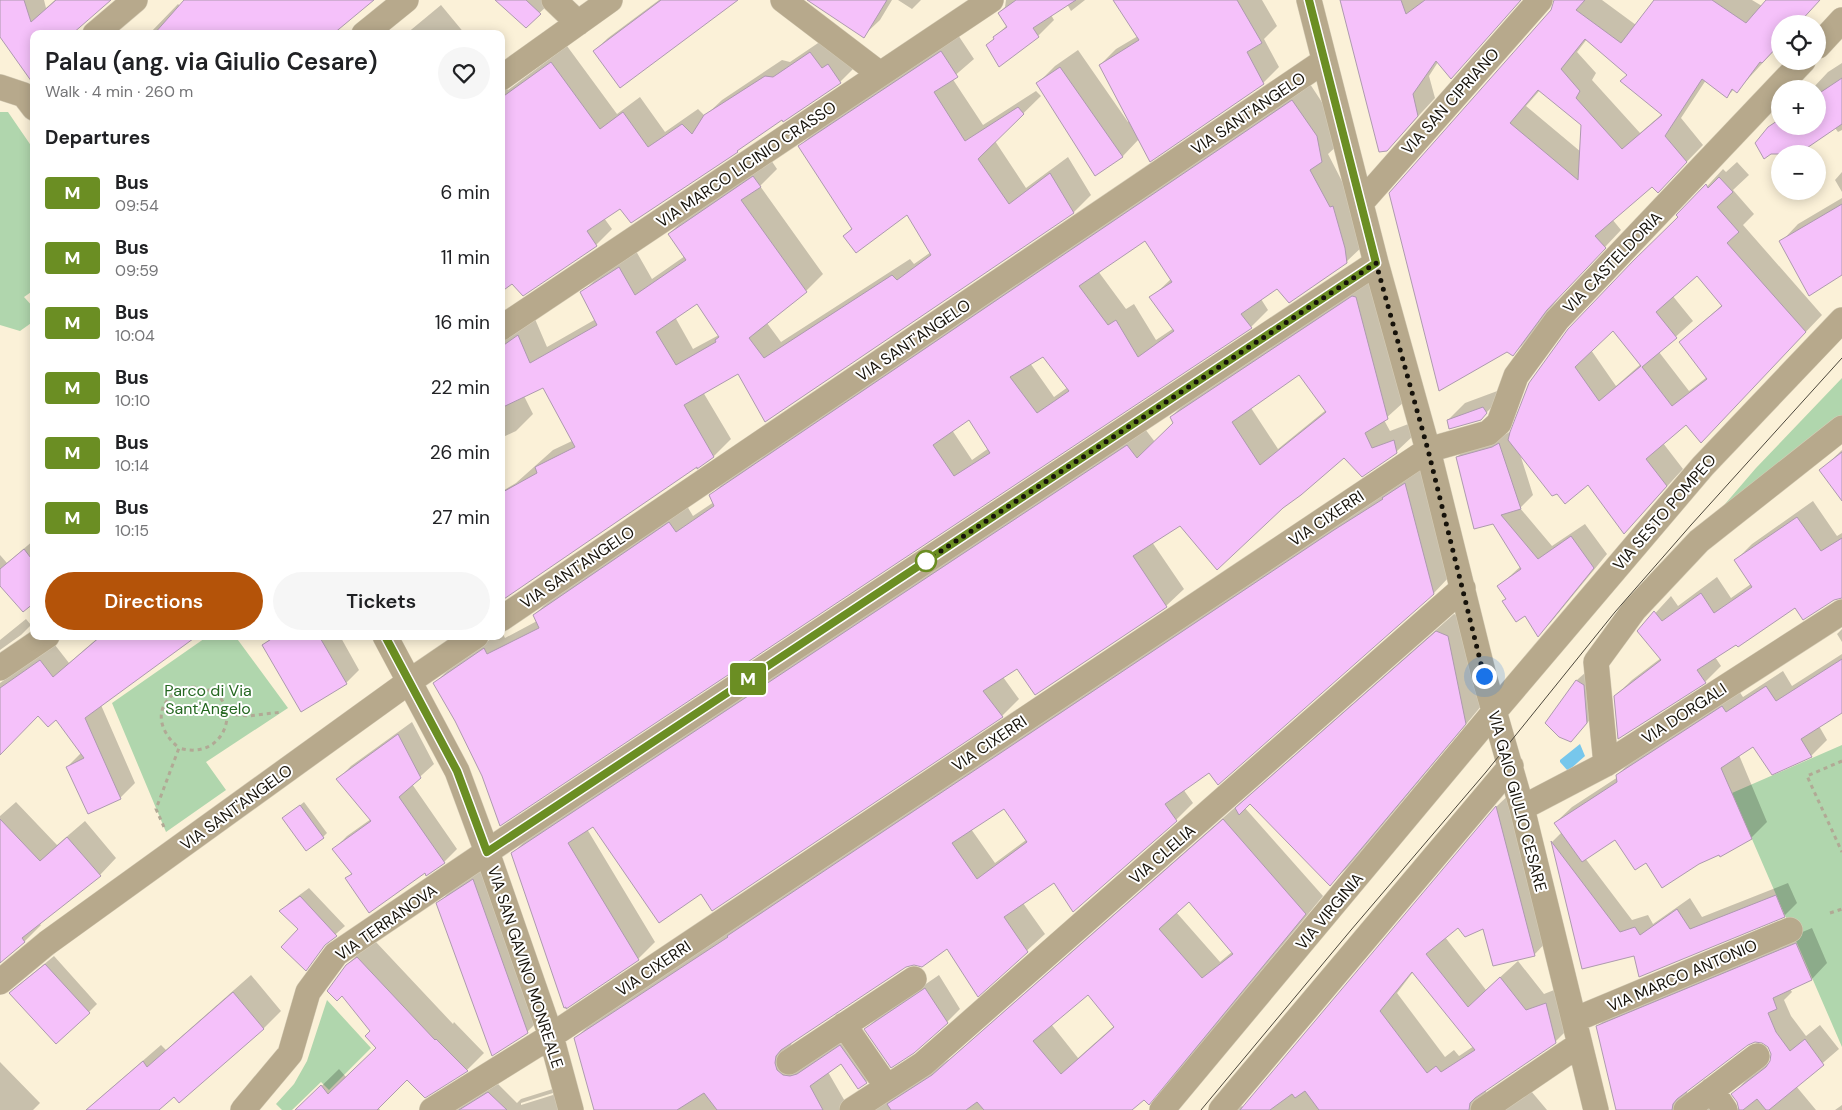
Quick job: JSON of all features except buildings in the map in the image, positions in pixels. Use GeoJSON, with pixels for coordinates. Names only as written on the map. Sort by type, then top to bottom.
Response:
{"type":"FeatureCollection","features":[{"type":"Feature","properties":{"kind":"street"},"geometry":{"type":"LineString","coordinates":[[101,30],[135,0]]}},
{"type":"Feature","properties":{"kind":"street"},"geometry":{"type":"LineString","coordinates":[[369,30],[406,0]]}},
{"type":"Feature","properties":{"kind":"street"},"geometry":{"type":"LineString","coordinates":[[554,0],[578,23]]}},
{"type":"Feature","properties":{"kind":"street"},"geometry":{"type":"LineString","coordinates":[[505,75],[610,0]]}},
{"type":"Feature","properties":{"kind":"street"},"geometry":{"type":"LineString","coordinates":[[783,0],[880,74]]}},
{"type":"Feature","properties":{"kind":"street","name":"VIA MARCO LICINIO CRASSO"},"geometry":{"type":"LineString","coordinates":[[505,325],[991,0]]}},
{"type":"Feature","properties":{"kind":"street","name":"VIA GAIO GIULIO CESARE"},"geometry":{"type":"LineString","coordinates":[[1309,0],[1376,263],[1428,450],[1494,712],[1522,808],[1596,1110]]}},
{"type":"Feature","properties":{"kind":"street","name":"VIA SAN CIPRIANO"},"geometry":{"type":"LineString","coordinates":[[1361,203],[1540,0]]}},
{"type":"Feature","properties":{"kind":"street"},"geometry":{"type":"LineString","coordinates":[[1826,37],[1842,20]]}},
{"type":"Feature","properties":{"kind":"street","name":"VIA SANT'ANGELO"},"geometry":{"type":"LineString","coordinates":[[505,616],[1324,61]]}},
{"type":"Feature","properties":{"kind":"street","name":"VIA CASTELDORIA"},"geometry":{"type":"LineString","coordinates":[[1428,450],[1488,433],[1499,423],[1516,376],[1557,320],[1794,70]]}},
{"type":"Feature","properties":{"kind":"street"},"geometry":{"type":"LineString","coordinates":[[0,87],[30,96]]}},
{"type":"Feature","properties":{"kind":"street","name":"VIA TERRANOVA"},"geometry":{"type":"LineString","coordinates":[[243,1110],[290,1054],[308,992],[336,954],[1376,263]]}},
{"type":"Feature","properties":{"kind":"street","name":"VIA SESTO POMPEO"},"geometry":{"type":"LineString","coordinates":[[1494,712],[1703,466],[1842,320]]}},
{"type":"Feature","properties":{"kind":"street"},"geometry":{"type":"LineString","coordinates":[[1606,764],[1596,662],[1634,610],[1699,541],[1842,428]]}},
{"type":"Feature","properties":{"kind":"street","name":"VIA CIXERRI"},"geometry":{"type":"LineString","coordinates":[[432,1110],[550,1036],[1428,450]]}},
{"type":"Feature","properties":{"kind":"street","name":"VIA CLELIA"},"geometry":{"type":"LineString","coordinates":[[852,1110],[930,1058],[1463,588]]}},
{"type":"Feature","properties":{"kind":"street","name":"VIA DORGALI"},"geometry":{"type":"LineString","coordinates":[[1522,808],[1606,764],[1842,612]]}},
{"type":"Feature","properties":{"kind":"street"},"geometry":{"type":"LineString","coordinates":[[0,668],[41,640]]}},
{"type":"Feature","properties":{"kind":"street","name":"VIA SAN GAVINO MONREALE"},"geometry":{"type":"LineString","coordinates":[[387,640],[457,771],[550,1036],[572,1110]]}},
{"type":"Feature","properties":{"kind":"street","name":"VIA SANT'ANGELO"},"geometry":{"type":"LineString","coordinates":[[0,982],[47,943],[410,681],[470,640]]}},
{"type":"Feature","properties":{"kind":"street","name":"VIA VIRGINIA"},"geometry":{"type":"LineString","coordinates":[[1162,1110],[1494,712]]}},
{"type":"Feature","properties":{"kind":"street"},"geometry":{"type":"LineString","coordinates":[[1220,1110],[1511,766]]}},
{"type":"Feature","properties":{"kind":"street","name":"VIA MARCO ANTONIO"},"geometry":{"type":"LineString","coordinates":[[1574,1020],[1790,930]]}},
{"type":"Feature","properties":{"kind":"street"},"geometry":{"type":"LineString","coordinates":[[789,1062],[914,979]]}},
{"type":"Feature","properties":{"kind":"street"},"geometry":{"type":"LineString","coordinates":[[844,1025],[887,1087]]}},
{"type":"Feature","properties":{"kind":"street"},"geometry":{"type":"LineString","coordinates":[[1483,1110],[1580,1044]]}},
{"type":"Feature","properties":{"kind":"street"},"geometry":{"type":"LineString","coordinates":[[1686,1110],[1719,1100],[1757,1056]]}},
{"type":"Feature","properties":{"kind":"path"},"geometry":{"type":"LineString","coordinates":[[194,687],[207,688],[218,694],[224,703],[227,714],[226,727],[213,744],[202,750],[190,752],[179,748],[169,740],[161,722],[163,710],[168,699],[176,693],[194,687]]}},
{"type":"Feature","properties":{"kind":"path"},"geometry":{"type":"LineString","coordinates":[[227,714],[249,716],[282,712]]}},
{"type":"Feature","properties":{"kind":"path"},"geometry":{"type":"LineString","coordinates":[[156,809],[179,748]]}},
{"type":"Feature","properties":{"kind":"path"},"geometry":{"type":"LineString","coordinates":[[1842,761],[1807,776],[1842,852]]}},
{"type":"Feature","properties":{"kind":"path"},"geometry":{"type":"LineString","coordinates":[[1830,913],[1842,909]]}},
{"type":"Feature","properties":{"kind":"green space"},"geometry":{"type":"Polygon","coordinates":[[[0,112],[8,112],[30,144],[30,293],[24,297],[30,304],[30,324],[20,331],[0,325],[0,112]]]}},
{"type":"Feature","properties":{"kind":"green space"},"geometry":{"type":"Polygon","coordinates":[[[1842,378],[1842,418],[1707,525],[1756,468],[1842,378]]]}},
{"type":"Feature","properties":{"kind":"green space","name":"Parco di Via Sant'Angelo"},"geometry":{"type":"Polygon","coordinates":[[[202,640],[238,640],[288,708],[206,762],[226,790],[166,832],[112,703],[202,640]]]}},
{"type":"Feature","properties":{"kind":"green space"},"geometry":{"type":"Polygon","coordinates":[[[1842,745],[1842,1047],[1732,793],[1842,745]]]}},
{"type":"Feature","properties":{"kind":"green space"},"geometry":{"type":"Polygon","coordinates":[[[327,1000],[371,1048],[329,1090],[321,1082],[292,1110],[282,1110],[276,1104],[294,1084],[307,1061],[327,1000]]]}},
{"type":"Feature","properties":{"kind":"water"},"geometry":{"type":"Polygon","coordinates":[[[1580,744],[1585,756],[1568,771],[1560,760],[1580,744]]]}},
{"type":"Feature","properties":{"kind":"tram line"},"geometry":{"type":"LineString","coordinates":[[1201,1110],[1486,772],[1615,612],[1842,358]]}},
{"type":"Feature","properties":{"kind":"bus line","name":"M"},"geometry":{"type":"LineString","coordinates":[[387,640],[457,771],[487,852],[1376,263],[1309,0]]}},
{"type":"Feature","properties":{"kind":"route"},"geometry":{"type":"LineString","coordinates":[[926,561],[1376,263],[1428,450],[1484,676]]}}]}
